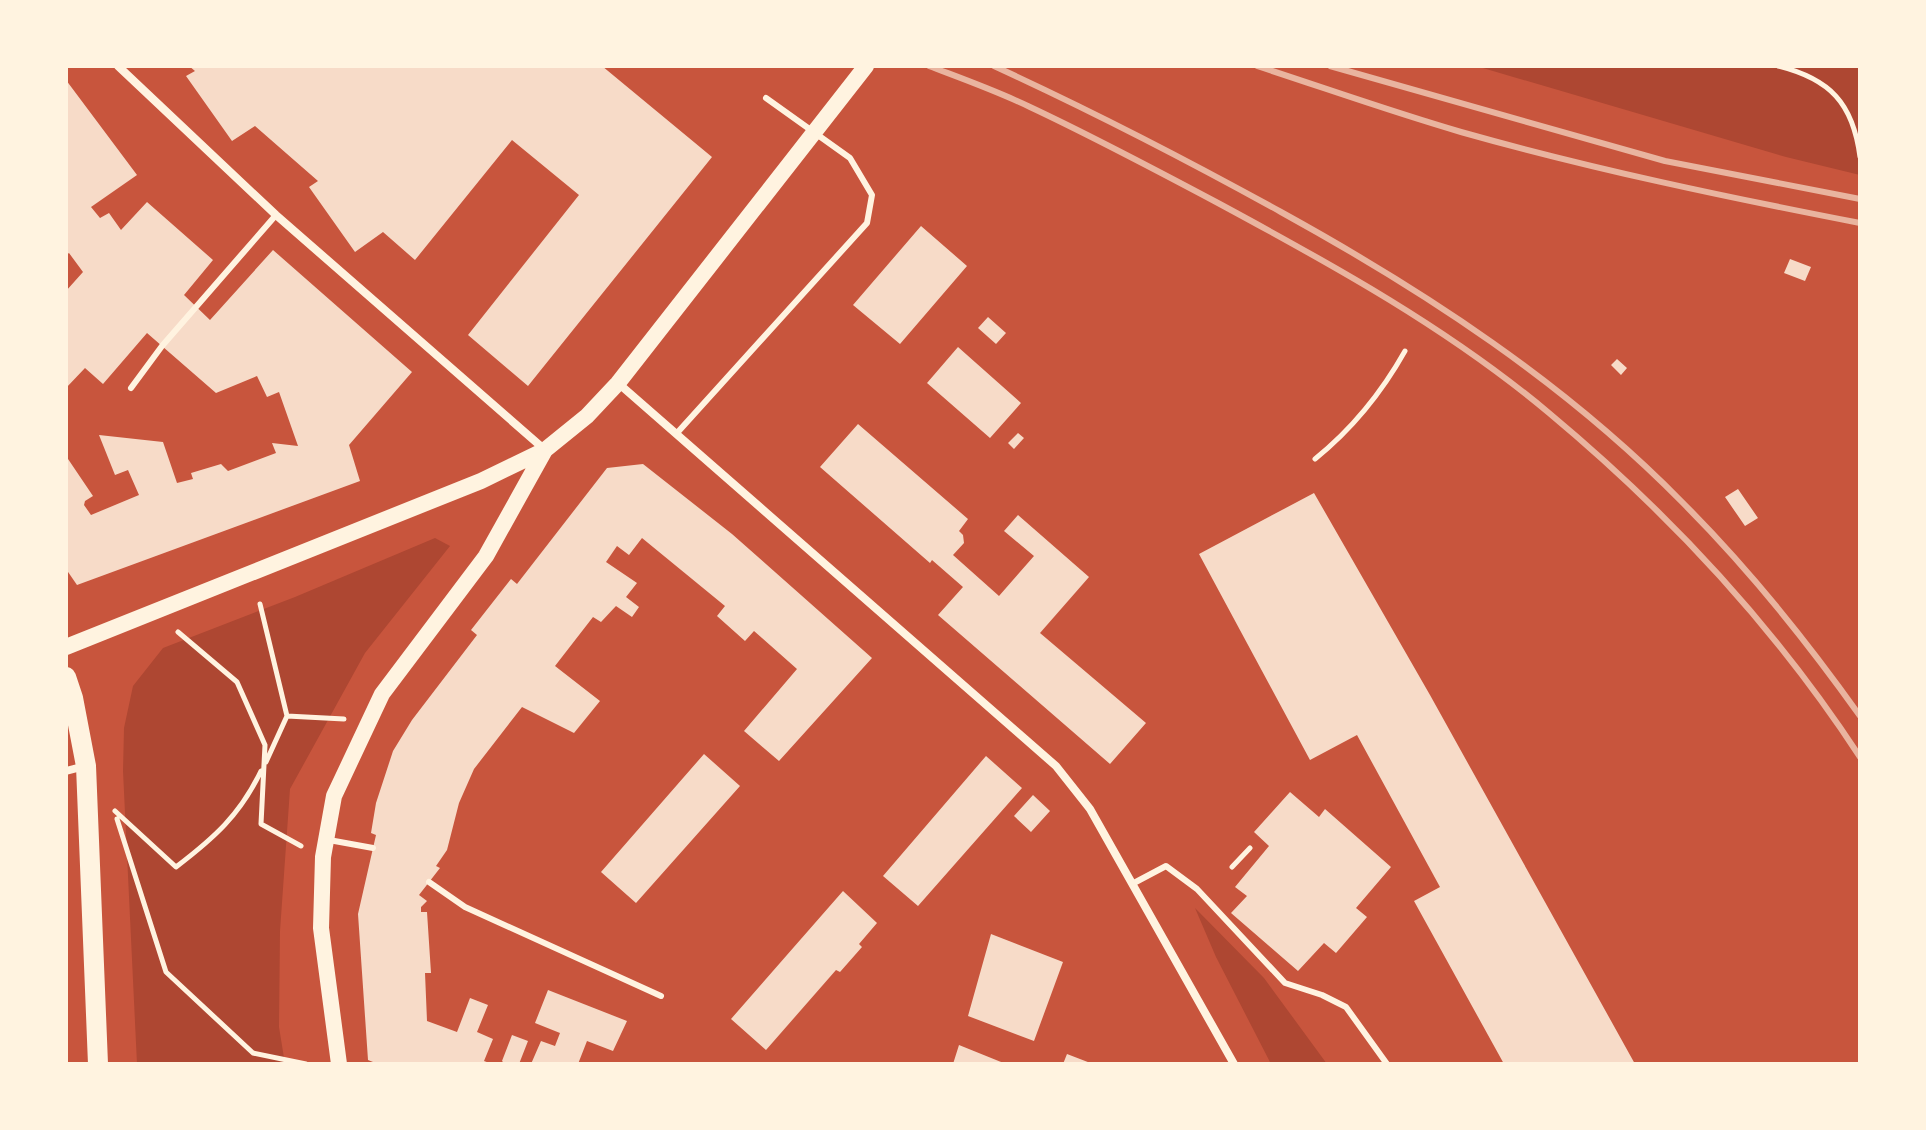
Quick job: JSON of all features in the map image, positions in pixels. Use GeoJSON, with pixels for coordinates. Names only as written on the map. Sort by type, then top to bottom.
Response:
{"type":"FeatureCollection","features":[{"type":"Feature","properties":{"kind":"main road"},"geometry":{"type":"LineString","coordinates":[[66,647],[481,481],[545,450],[587,416],[618,383],[866,66]]}},
{"type":"Feature","properties":{"kind":"main road"},"geometry":{"type":"LineString","coordinates":[[339,1064],[321,928],[323,857],[334,796],[382,694],[486,556],[545,450]]}},
{"type":"Feature","properties":{"kind":"main road"},"geometry":{"type":"LineString","coordinates":[[66,677],[73,698],[98,1064]]}},
{"type":"Feature","properties":{"kind":"street"},"geometry":{"type":"LineString","coordinates":[[118,66],[276,215],[545,450]]}},
{"type":"Feature","properties":{"kind":"street"},"geometry":{"type":"LineString","coordinates":[[618,383],[1056,766],[1090,809],[1234,1064]]}},
{"type":"Feature","properties":{"kind":"lane"},"geometry":{"type":"LineString","coordinates":[[677,433],[867,223],[872,195],[850,158],[766,98]]}},
{"type":"Feature","properties":{"kind":"lane"},"geometry":{"type":"LineString","coordinates":[[131,388],[162,346],[276,215]]}},
{"type":"Feature","properties":{"kind":"lane"},"geometry":{"type":"LineString","coordinates":[[326,839],[373,848]]}},
{"type":"Feature","properties":{"kind":"lane"},"geometry":{"type":"LineString","coordinates":[[1132,884],[1166,866],[1197,889],[1285,983],[1346,1007],[1387,1064]]}},
{"type":"Feature","properties":{"kind":"lane"},"geometry":{"type":"LineString","coordinates":[[429,882],[465,907],[661,996]]}},
{"type":"Feature","properties":{"kind":"path"},"geometry":{"type":"LineString","coordinates":[[1778,66],[1815,79],[1832,90],[1849,116],[1860,157]]}},
{"type":"Feature","properties":{"kind":"path"},"geometry":{"type":"LineString","coordinates":[[1315,459],[1370,403],[1405,351]]}},
{"type":"Feature","properties":{"kind":"path"},"geometry":{"type":"LineString","coordinates":[[260,604],[287,716],[249,797],[219,834],[176,867],[115,811],[166,972],[253,1053],[306,1064]]}},
{"type":"Feature","properties":{"kind":"path"},"geometry":{"type":"LineString","coordinates":[[178,632],[237,682],[265,745],[261,824],[323,857]]}},
{"type":"Feature","properties":{"kind":"path"},"geometry":{"type":"LineString","coordinates":[[287,716],[369,720]]}},
{"type":"Feature","properties":{"kind":"path"},"geometry":{"type":"LineString","coordinates":[[1232,867],[1250,848]]}},
{"type":"Feature","properties":{"kind":"shaded area"},"geometry":{"type":"Polygon","coordinates":[[[1476,66],[1860,66],[1860,175],[1786,157],[1476,66]]]}},
{"type":"Feature","properties":{"kind":"shaded area"},"geometry":{"type":"Polygon","coordinates":[[[435,538],[450,546],[365,653],[290,789],[280,931],[279,1027],[285,1064],[137,1064],[123,771],[124,728],[133,686],[163,648],[435,538]]]}},
{"type":"Feature","properties":{"kind":"shaded area"},"geometry":{"type":"Polygon","coordinates":[[[1195,908],[1264,978],[1327,1064],[1271,1064],[1216,957],[1195,908]]]}},
{"type":"Feature","properties":{"kind":"building"},"geometry":{"type":"Polygon","coordinates":[[[189,66],[602,66],[712,157],[528,386],[468,335],[579,195],[512,140],[415,260],[383,232],[355,252],[309,187],[318,181],[255,126],[232,141],[186,76],[195,71],[189,66]]]}},
{"type":"Feature","properties":{"kind":"building"},"geometry":{"type":"Polygon","coordinates":[[[66,80],[137,175],[91,207],[100,218],[109,213],[121,230],[147,202],[213,260],[184,295],[210,320],[273,250],[412,372],[349,445],[360,481],[77,585],[66,569],[66,456],[93,496],[84,505],[91,515],[139,495],[128,470],[115,475],[99,435],[163,442],[177,483],[193,479],[191,473],[221,464],[228,471],[276,453],[272,443],[298,446],[279,392],[267,397],[257,376],[216,393],[147,333],[103,384],[85,368],[66,388],[66,291],[83,272],[69,253],[66,255],[66,80]]]}},
{"type":"Feature","properties":{"kind":"building"},"geometry":{"type":"Polygon","coordinates":[[[921,226],[967,266],[900,344],[853,305],[921,226]]]}},
{"type":"Feature","properties":{"kind":"building"},"geometry":{"type":"Polygon","coordinates":[[[1790,259],[1811,267],[1805,281],[1784,273],[1790,259]]]}},
{"type":"Feature","properties":{"kind":"building"},"geometry":{"type":"Polygon","coordinates":[[[988,317],[1006,333],[996,344],[978,328],[988,317]]]}},
{"type":"Feature","properties":{"kind":"building"},"geometry":{"type":"Polygon","coordinates":[[[958,347],[1021,403],[990,438],[927,383],[958,347]]]}},
{"type":"Feature","properties":{"kind":"building"},"geometry":{"type":"Polygon","coordinates":[[[1617,359],[1627,368],[1621,375],[1611,365],[1617,359]]]}},
{"type":"Feature","properties":{"kind":"building"},"geometry":{"type":"Polygon","coordinates":[[[858,424],[968,519],[959,531],[964,543],[953,555],[999,596],[1034,556],[1004,531],[1018,515],[1089,577],[1040,633],[1146,723],[1110,764],[938,615],[963,587],[932,560],[930,563],[820,467],[858,424]]]}},
{"type":"Feature","properties":{"kind":"building"},"geometry":{"type":"Polygon","coordinates":[[[1018,433],[1024,438],[1014,449],[1008,443],[1018,433]]]}},
{"type":"Feature","properties":{"kind":"building"},"geometry":{"type":"Polygon","coordinates":[[[643,464],[732,534],[872,658],[779,761],[744,731],[797,669],[754,631],[745,641],[717,616],[725,606],[642,538],[629,555],[617,546],[606,562],[637,583],[626,597],[639,607],[632,617],[616,606],[601,622],[593,617],[555,666],[600,701],[574,733],[522,707],[474,769],[459,803],[447,850],[436,866],[440,868],[419,895],[427,901],[421,912],[427,912],[431,973],[425,973],[427,1021],[457,1032],[470,998],[488,1005],[477,1032],[493,1039],[484,1061],[492,1064],[378,1064],[368,1060],[358,914],[376,835],[371,833],[376,803],[393,751],[412,720],[477,635],[471,630],[511,579],[517,584],[607,468],[643,464]]]}},
{"type":"Feature","properties":{"kind":"building"},"geometry":{"type":"Polygon","coordinates":[[[1738,489],[1758,518],[1745,526],[1725,497],[1738,489]]]}},
{"type":"Feature","properties":{"kind":"building"},"geometry":{"type":"Polygon","coordinates":[[[1314,493],[1635,1064],[1504,1064],[1414,901],[1440,887],[1357,735],[1310,760],[1199,554],[1314,493]]]}},
{"type":"Feature","properties":{"kind":"building"},"geometry":{"type":"Polygon","coordinates":[[[704,754],[740,786],[636,903],[601,872],[704,754]]]}},
{"type":"Feature","properties":{"kind":"building"},"geometry":{"type":"Polygon","coordinates":[[[986,756],[1022,788],[918,906],[883,876],[986,756]]]}},
{"type":"Feature","properties":{"kind":"building"},"geometry":{"type":"Polygon","coordinates":[[[1290,792],[1319,817],[1325,809],[1391,867],[1356,908],[1367,917],[1336,953],[1324,943],[1298,971],[1231,913],[1247,896],[1235,887],[1269,846],[1254,832],[1290,792]]]}},
{"type":"Feature","properties":{"kind":"building"},"geometry":{"type":"Polygon","coordinates":[[[1033,795],[1050,811],[1031,832],[1014,816],[1033,795]]]}},
{"type":"Feature","properties":{"kind":"building"},"geometry":{"type":"Polygon","coordinates":[[[843,891],[877,923],[859,944],[862,947],[840,972],[836,970],[766,1050],[731,1019],[843,891]]]}},
{"type":"Feature","properties":{"kind":"building"},"geometry":{"type":"Polygon","coordinates":[[[991,934],[1063,962],[1034,1041],[968,1016],[991,934]]]}},
{"type":"Feature","properties":{"kind":"building"},"geometry":{"type":"Polygon","coordinates":[[[548,990],[627,1021],[613,1051],[587,1041],[578,1064],[531,1064],[541,1041],[555,1046],[560,1033],[535,1023],[548,990]]]}},
{"type":"Feature","properties":{"kind":"building"},"geometry":{"type":"Polygon","coordinates":[[[512,1035],[528,1041],[519,1064],[505,1064],[502,1061],[512,1035]]]}},
{"type":"Feature","properties":{"kind":"building"},"geometry":{"type":"Polygon","coordinates":[[[959,1045],[1006,1064],[953,1064],[959,1045]]]}},
{"type":"Feature","properties":{"kind":"building"},"geometry":{"type":"Polygon","coordinates":[[[1067,1054],[1093,1064],[1063,1064],[1067,1054]]]}},
{"type":"Feature","properties":{"kind":"railway"},"geometry":{"type":"LineString","coordinates":[[929,66],[1054,118],[1261,226],[1431,326],[1511,382],[1593,451],[1718,574],[1792,662],[1860,757]]}},
{"type":"Feature","properties":{"kind":"railway"},"geometry":{"type":"LineString","coordinates":[[994,66],[1175,155],[1335,243],[1441,308],[1542,379],[1637,459],[1706,527],[1776,605],[1860,716]]}},
{"type":"Feature","properties":{"kind":"railway"},"geometry":{"type":"LineString","coordinates":[[1257,66],[1510,145],[1659,182],[1860,223]]}},
{"type":"Feature","properties":{"kind":"railway"},"geometry":{"type":"LineString","coordinates":[[1330,66],[1665,161],[1860,199]]}}]}
